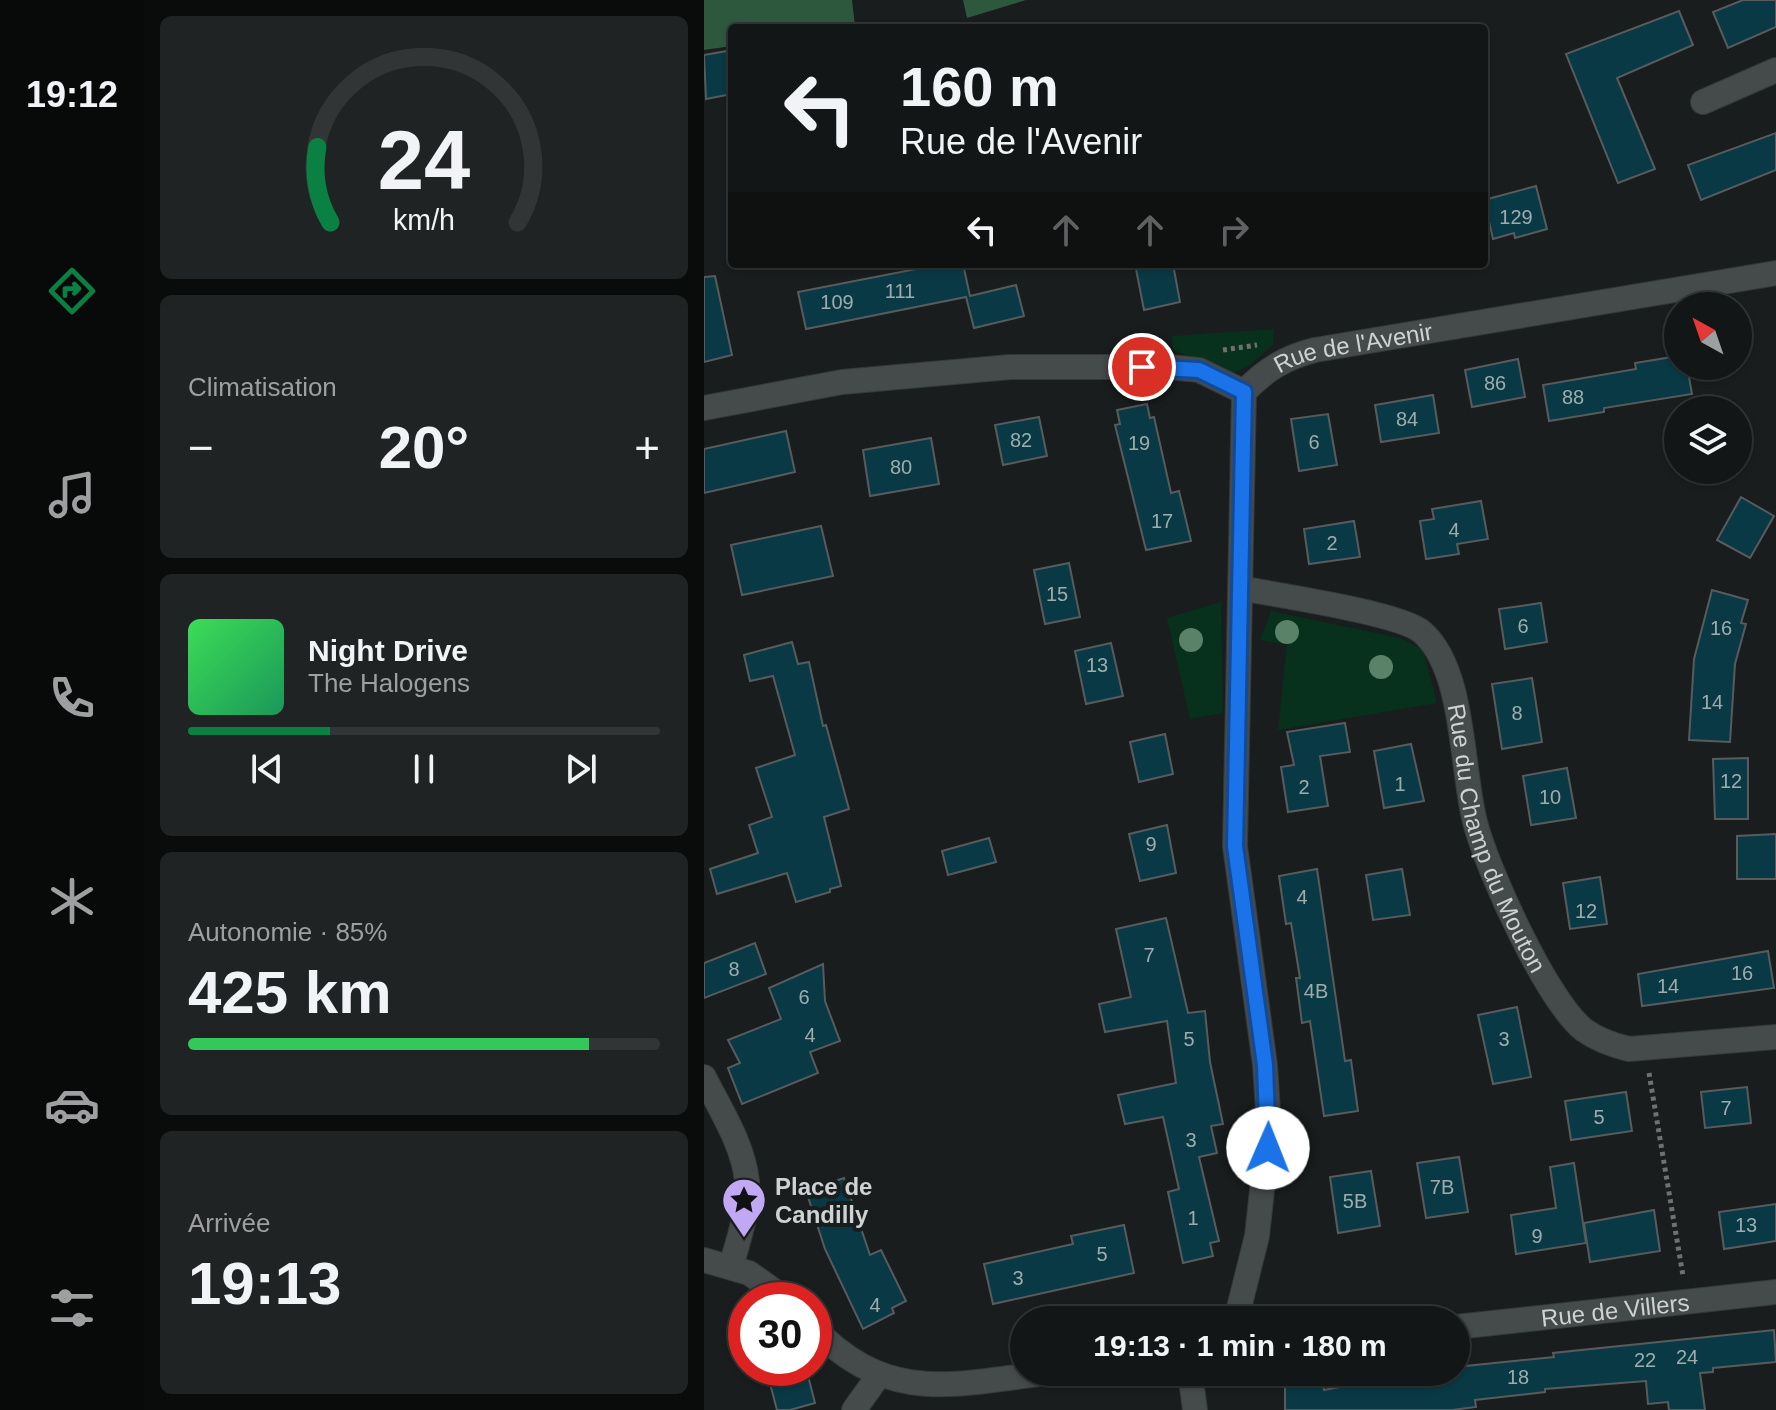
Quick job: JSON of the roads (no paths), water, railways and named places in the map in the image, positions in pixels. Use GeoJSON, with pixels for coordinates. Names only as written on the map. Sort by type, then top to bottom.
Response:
{"type":"FeatureCollection","features":[{"type":"Feature","properties":{"kind":"street"},"geometry":{"type":"LineString","coordinates":[[1703,102],[1776,70]]}},
{"type":"Feature","properties":{"kind":"street","name":"Rue de l'Avenir"},"geometry":{"type":"LineString","coordinates":[[704,408],[842,382],[1010,367],[1169,367],[1199,370],[1244,392],[1268,370],[1298,354],[1776,273]]}},
{"type":"Feature","properties":{"kind":"street"},"geometry":{"type":"LineString","coordinates":[[1240,1306],[1257,1236],[1269,1126],[1265,1065],[1235,846],[1244,392]]}},
{"type":"Feature","properties":{"kind":"street","name":"Rue du Champ du Mouton"},"geometry":{"type":"LineString","coordinates":[[1240,588],[1406,623],[1429,639],[1439,653],[1451,683],[1475,822],[1490,866],[1551,987],[1574,1020],[1597,1038],[1629,1049],[1776,1037]]}},
{"type":"Feature","properties":{"kind":"street"},"geometry":{"type":"LineString","coordinates":[[704,1077],[739,1150],[747,1182],[731,1266]]}},
{"type":"Feature","properties":{"kind":"street"},"geometry":{"type":"LineString","coordinates":[[704,1260],[731,1266],[763,1282]]}},
{"type":"Feature","properties":{"kind":"street","name":"Rue de Villers"},"geometry":{"type":"LineString","coordinates":[[1470,1325],[1776,1292]]}},
{"type":"Feature","properties":{"kind":"street"},"geometry":{"type":"LineString","coordinates":[[832,1345],[844,1356],[879,1375],[903,1382],[940,1385],[1010,1377]]}},
{"type":"Feature","properties":{"kind":"street"},"geometry":{"type":"LineString","coordinates":[[854,1410],[879,1375]]}},
{"type":"Feature","properties":{"kind":"street"},"geometry":{"type":"LineString","coordinates":[[1192,1386],[1195,1410]]}},
{"type":"Feature","properties":{"kind":"place","name":"Place de Candilly"},"geometry":{"type":"Point","coordinates":[744,1239]}}]}
